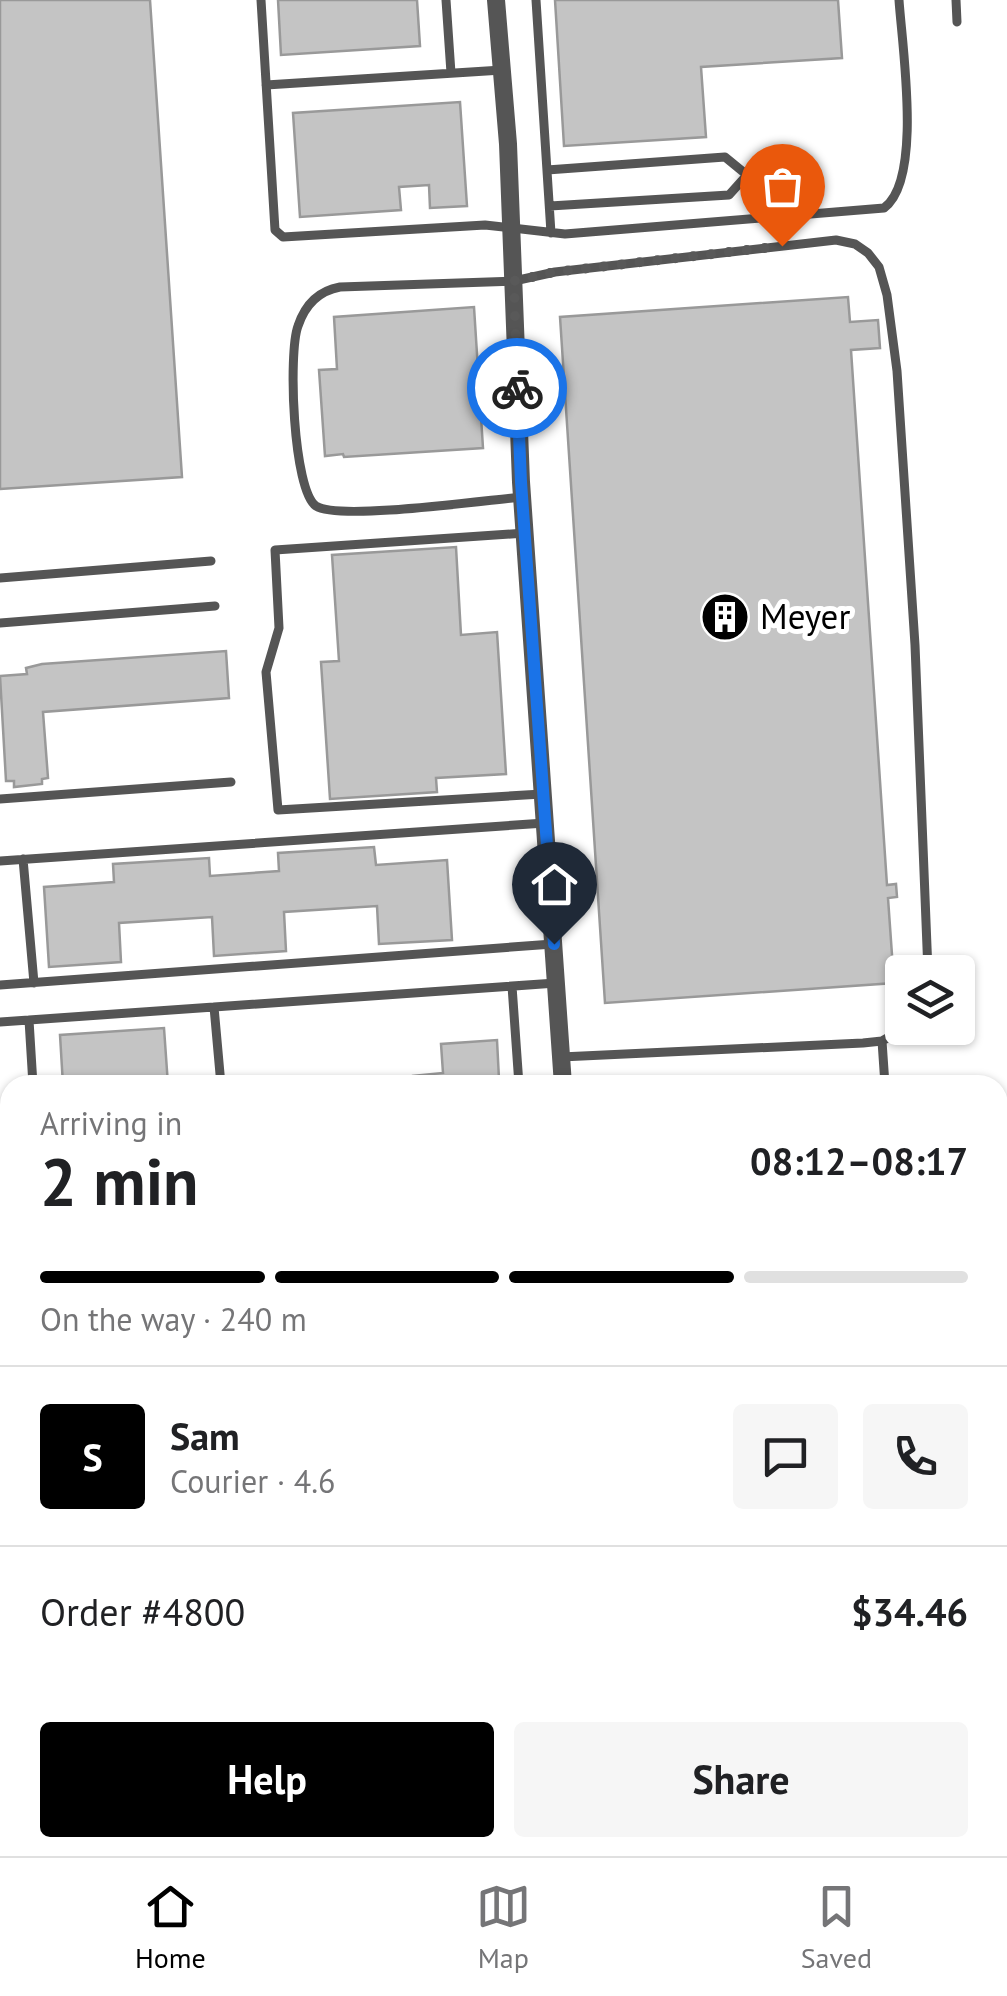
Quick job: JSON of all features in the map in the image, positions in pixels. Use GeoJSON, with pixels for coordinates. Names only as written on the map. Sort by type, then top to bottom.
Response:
{"type":"FeatureCollection","features":[{"type":"Feature","properties":{"kind":"street"},"geometry":{"type":"LineString","coordinates":[[496,0],[514,281],[524,533],[562,1075]]}},
{"type":"Feature","properties":{"kind":"lane"},"geometry":{"type":"LineString","coordinates":[[261,0],[275,230],[283,236],[485,225],[552,233],[876,210],[895,197],[908,150],[899,0]]}},
{"type":"Feature","properties":{"kind":"lane"},"geometry":{"type":"LineString","coordinates":[[446,0],[451,73]]}},
{"type":"Feature","properties":{"kind":"lane"},"geometry":{"type":"LineString","coordinates":[[536,0],[552,233]]}},
{"type":"Feature","properties":{"kind":"lane"},"geometry":{"type":"LineString","coordinates":[[956,0],[957,22]]}},
{"type":"Feature","properties":{"kind":"lane"},"geometry":{"type":"LineString","coordinates":[[266,85],[502,70]]}},
{"type":"Feature","properties":{"kind":"lane"},"geometry":{"type":"LineString","coordinates":[[547,170],[725,157],[747,175],[766,174],[766,219]]}},
{"type":"Feature","properties":{"kind":"lane"},"geometry":{"type":"LineString","coordinates":[[550,206],[729,194],[747,175]]}},
{"type":"Feature","properties":{"kind":"lane"},"geometry":{"type":"LineString","coordinates":[[522,497],[350,512],[319,508],[306,497],[293,389],[296,329],[314,297],[327,289],[514,281],[555,272],[836,240],[868,252],[879,267],[887,295],[897,371],[916,645],[927,955]]}},
{"type":"Feature","properties":{"kind":"lane"},"geometry":{"type":"LineString","coordinates":[[524,533],[276,550],[279,628],[266,672],[278,810],[543,794]]}},
{"type":"Feature","properties":{"kind":"lane"},"geometry":{"type":"LineString","coordinates":[[0,578],[210,561]]}},
{"type":"Feature","properties":{"kind":"lane"},"geometry":{"type":"LineString","coordinates":[[0,623],[215,606]]}},
{"type":"Feature","properties":{"kind":"lane"},"geometry":{"type":"LineString","coordinates":[[0,799],[231,782]]}},
{"type":"Feature","properties":{"kind":"lane"},"geometry":{"type":"LineString","coordinates":[[0,861],[545,823]]}},
{"type":"Feature","properties":{"kind":"lane"},"geometry":{"type":"LineString","coordinates":[[23,859],[34,983]]}},
{"type":"Feature","properties":{"kind":"lane"},"geometry":{"type":"LineString","coordinates":[[0,985],[554,944]]}},
{"type":"Feature","properties":{"kind":"lane"},"geometry":{"type":"LineString","coordinates":[[0,1022],[556,983]]}},
{"type":"Feature","properties":{"kind":"lane"},"geometry":{"type":"LineString","coordinates":[[512,986],[518,1075]]}},
{"type":"Feature","properties":{"kind":"lane"},"geometry":{"type":"LineString","coordinates":[[214,1007],[219,1075]]}},
{"type":"Feature","properties":{"kind":"lane"},"geometry":{"type":"LineString","coordinates":[[28,1020],[32,1075]]}},
{"type":"Feature","properties":{"kind":"lane"},"geometry":{"type":"LineString","coordinates":[[561,1056],[885,1039]]}},
{"type":"Feature","properties":{"kind":"lane"},"geometry":{"type":"LineString","coordinates":[[882,1041],[884,1075]]}},
{"type":"Feature","properties":{"kind":"building"},"geometry":{"type":"Polygon","coordinates":[[[0,0],[150,0],[182,477],[0,489],[0,0]]]}},
{"type":"Feature","properties":{"kind":"building"},"geometry":{"type":"Polygon","coordinates":[[[278,0],[417,0],[420,46],[281,55],[278,0]]]}},
{"type":"Feature","properties":{"kind":"building"},"geometry":{"type":"Polygon","coordinates":[[[555,0],[838,0],[842,58],[701,67],[706,137],[564,146],[555,0]]]}},
{"type":"Feature","properties":{"kind":"building"},"geometry":{"type":"Polygon","coordinates":[[[460,102],[467,206],[430,208],[429,185],[399,187],[401,210],[300,217],[293,113],[460,102]]]}},
{"type":"Feature","properties":{"kind":"building","name":"Meyer"},"geometry":{"type":"Polygon","coordinates":[[[848,297],[850,322],[878,320],[880,348],[851,350],[887,885],[896,884],[897,897],[888,898],[892,955],[885,955],[885,984],[605,1003],[560,317],[848,297]]]}},
{"type":"Feature","properties":{"kind":"building"},"geometry":{"type":"Polygon","coordinates":[[[474,307],[483,448],[325,456],[319,370],[337,369],[334,317],[474,307]]]}},
{"type":"Feature","properties":{"kind":"building"},"geometry":{"type":"Polygon","coordinates":[[[456,547],[461,635],[497,632],[506,774],[436,778],[437,792],[330,799],[321,662],[339,661],[332,555],[456,547]]]}},
{"type":"Feature","properties":{"kind":"building"},"geometry":{"type":"Polygon","coordinates":[[[226,651],[229,698],[43,712],[48,778],[42,779],[42,784],[14,787],[14,781],[6,781],[0,676],[27,674],[26,668],[42,664],[226,651]]]}},
{"type":"Feature","properties":{"kind":"building"},"geometry":{"type":"Polygon","coordinates":[[[374,847],[376,865],[447,860],[452,940],[379,944],[377,906],[284,912],[286,951],[214,956],[212,917],[119,923],[121,962],[49,967],[44,887],[114,882],[113,864],[209,858],[210,876],[279,871],[278,853],[374,847]]]}},
{"type":"Feature","properties":{"kind":"building"},"geometry":{"type":"Polygon","coordinates":[[[164,1028],[167,1075],[62,1075],[60,1035],[164,1028]]]}},
{"type":"Feature","properties":{"kind":"building"},"geometry":{"type":"Polygon","coordinates":[[[497,1040],[499,1075],[423,1075],[443,1073],[441,1044],[497,1040]]]}},
{"type":"Feature","properties":{"kind":"way so far"},"geometry":{"type":"LineString","coordinates":[[517,388],[514,281],[555,272],[782,246]]}},
{"type":"Feature","properties":{"kind":"place","name":"Meyer"},"geometry":{"type":"Point","coordinates":[725,617]}},
{"type":"Feature","properties":{"kind":"route"},"geometry":{"type":"LineString","coordinates":[[517,388],[554,944]]}}]}
